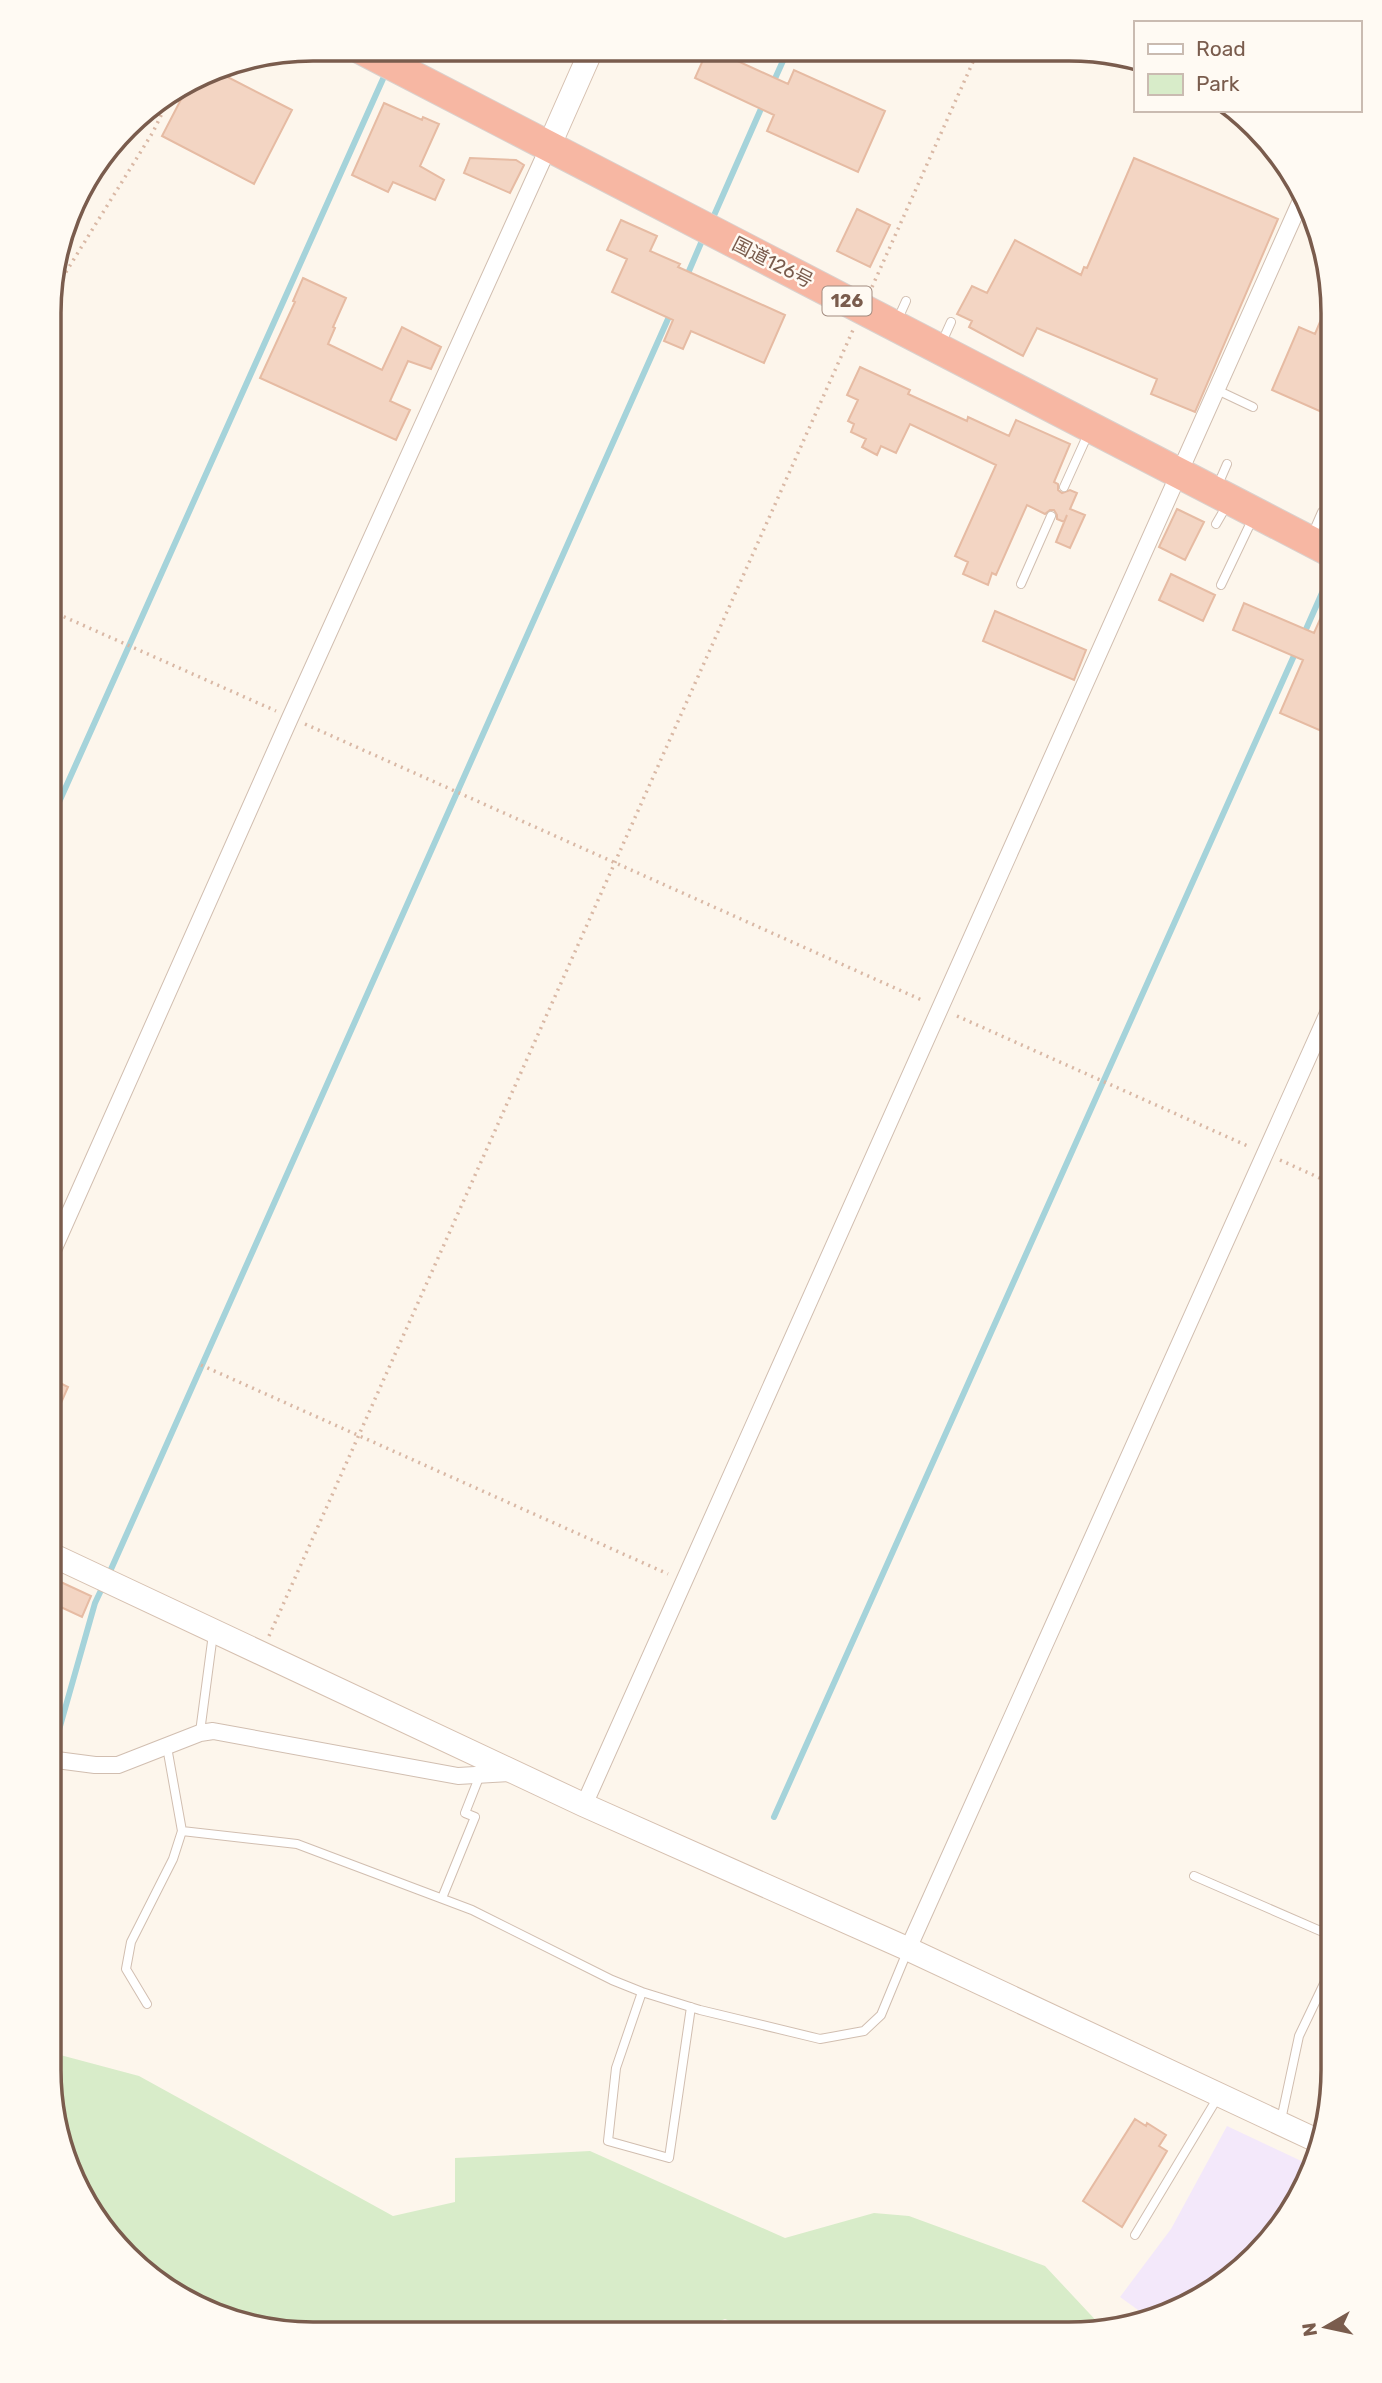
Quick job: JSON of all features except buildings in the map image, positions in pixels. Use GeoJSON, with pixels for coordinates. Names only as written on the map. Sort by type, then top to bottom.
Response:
{"type":"FeatureCollection","features":[{"type":"Feature","properties":{"kind":"highway","name":"国道126号"},"geometry":{"type":"LineString","coordinates":[[384,61],[862,309],[900,313],[945,335],[1091,428],[1179,474],[1220,505],[1255,514],[1321,547]]}},
{"type":"Feature","properties":{"kind":"street"},"geometry":{"type":"LineString","coordinates":[[61,1232],[587,61]]}},
{"type":"Feature","properties":{"kind":"street"},"geometry":{"type":"LineString","coordinates":[[584,1805],[1298,208]]}},
{"type":"Feature","properties":{"kind":"street"},"geometry":{"type":"LineString","coordinates":[[908,1949],[1321,1029]]}},
{"type":"Feature","properties":{"kind":"street"},"geometry":{"type":"LineString","coordinates":[[61,1559],[514,1773],[908,1949],[1311,2137]]}},
{"type":"Feature","properties":{"kind":"street"},"geometry":{"type":"LineString","coordinates":[[61,1761],[118,1765],[200,1733],[214,1731],[458,1776],[514,1773]]}},
{"type":"Feature","properties":{"kind":"lane"},"geometry":{"type":"LineString","coordinates":[[1217,390],[1253,407]]}},
{"type":"Feature","properties":{"kind":"lane"},"geometry":{"type":"LineString","coordinates":[[1064,487],[1091,428]]}},
{"type":"Feature","properties":{"kind":"lane"},"geometry":{"type":"LineString","coordinates":[[1220,505],[1227,464]]}},
{"type":"Feature","properties":{"kind":"lane"},"geometry":{"type":"LineString","coordinates":[[1221,585],[1255,514]]}},
{"type":"Feature","properties":{"kind":"lane"},"geometry":{"type":"LineString","coordinates":[[1021,584],[1051,516]]}},
{"type":"Feature","properties":{"kind":"lane"},"geometry":{"type":"LineString","coordinates":[[200,1733],[214,1631]]}},
{"type":"Feature","properties":{"kind":"lane"},"geometry":{"type":"LineString","coordinates":[[147,2004],[126,1969],[131,1942],[173,1859],[182,1831],[167,1747]]}},
{"type":"Feature","properties":{"kind":"lane"},"geometry":{"type":"LineString","coordinates":[[442,1898],[475,1817],[465,1813],[480,1775]]}},
{"type":"Feature","properties":{"kind":"lane"},"geometry":{"type":"LineString","coordinates":[[182,1831],[297,1844],[472,1910],[612,1980],[642,1992],[820,2039],[864,2031],[881,2015],[908,1949]]}},
{"type":"Feature","properties":{"kind":"lane"},"geometry":{"type":"LineString","coordinates":[[1194,1876],[1321,1931]]}},
{"type":"Feature","properties":{"kind":"lane"},"geometry":{"type":"LineString","coordinates":[[1280,2123],[1299,2036],[1321,1990]]}},
{"type":"Feature","properties":{"kind":"lane"},"geometry":{"type":"LineString","coordinates":[[642,1992],[616,2068],[608,2141],[669,2158],[691,2007]]}},
{"type":"Feature","properties":{"kind":"lane"},"geometry":{"type":"LineString","coordinates":[[1135,2235],[1219,2095]]}},
{"type":"Feature","properties":{"kind":"path"},"geometry":{"type":"LineString","coordinates":[[261,1654],[973,61]]}},
{"type":"Feature","properties":{"kind":"path"},"geometry":{"type":"LineString","coordinates":[[64,275],[153,132],[163,111]]}},
{"type":"Feature","properties":{"kind":"path"},"geometry":{"type":"LineString","coordinates":[[61,615],[1321,1179]]}},
{"type":"Feature","properties":{"kind":"path"},"geometry":{"type":"LineString","coordinates":[[201,1365],[684,1581]]}},
{"type":"Feature","properties":{"kind":"shaded area"},"geometry":{"type":"Polygon","coordinates":[[[1227,2126],[1303,2162],[1287,2196],[1269,2223],[1235,2259],[1195,2288],[1165,2303],[1140,2311],[1120,2297],[1171,2229],[1227,2126]]]}},
{"type":"Feature","properties":{"kind":"green space"},"geometry":{"type":"Polygon","coordinates":[[[61,2055],[139,2076],[393,2216],[455,2202],[455,2158],[590,2151],[785,2238],[874,2213],[909,2216],[1045,2266],[1096,2320],[733,2322],[725,2319],[717,2322],[313,2322],[264,2317],[217,2303],[187,2288],[147,2259],[113,2223],[95,2196],[80,2166],[66,2119],[61,2055]]]}},
{"type":"Feature","properties":{"kind":"waterway"},"geometry":{"type":"LineString","coordinates":[[773,83],[783,61]]}},
{"type":"Feature","properties":{"kind":"waterway"},"geometry":{"type":"LineString","coordinates":[[61,798],[387,70]]}},
{"type":"Feature","properties":{"kind":"waterway"},"geometry":{"type":"LineString","coordinates":[[712,220],[764,102]]}},
{"type":"Feature","properties":{"kind":"waterway"},"geometry":{"type":"LineString","coordinates":[[686,278],[704,236]]}},
{"type":"Feature","properties":{"kind":"waterway"},"geometry":{"type":"LineString","coordinates":[[108,1576],[672,310]]}},
{"type":"Feature","properties":{"kind":"waterway"},"geometry":{"type":"LineString","coordinates":[[1303,636],[1321,595]]}},
{"type":"Feature","properties":{"kind":"waterway"},"geometry":{"type":"LineString","coordinates":[[774,1817],[1297,649]]}},
{"type":"Feature","properties":{"kind":"waterway"},"geometry":{"type":"LineString","coordinates":[[61,1723],[95,1603],[103,1586]]}}]}
